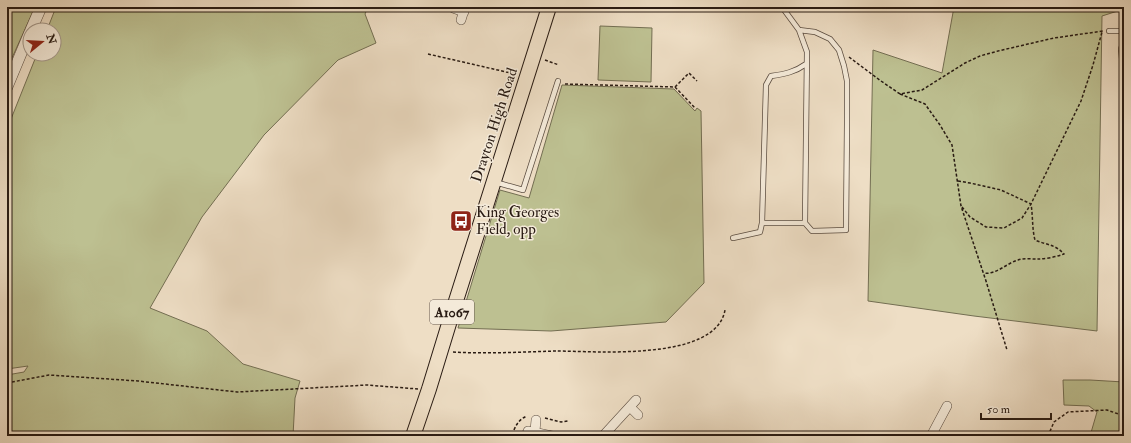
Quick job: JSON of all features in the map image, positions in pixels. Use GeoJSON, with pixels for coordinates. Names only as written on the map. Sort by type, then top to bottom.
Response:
{"type":"FeatureCollection","features":[{"type":"Feature","properties":{"kind":"main road","name":"Drayton High Road"},"geometry":{"type":"LineString","coordinates":[[413,436],[430,389],[549,7]]}},
{"type":"Feature","properties":{"kind":"street"},"geometry":{"type":"LineString","coordinates":[[34,22],[41,7]]}},
{"type":"Feature","properties":{"kind":"street"},"geometry":{"type":"LineString","coordinates":[[452,8],[464,13]]}},
{"type":"Feature","properties":{"kind":"street"},"geometry":{"type":"LineString","coordinates":[[7,87],[22,50]]}},
{"type":"Feature","properties":{"kind":"street"},"geometry":{"type":"LineString","coordinates":[[603,436],[633,404],[638,414]]}},
{"type":"Feature","properties":{"kind":"street"},"geometry":{"type":"LineString","coordinates":[[930,436],[947,406]]}},
{"type":"Feature","properties":{"kind":"street"},"geometry":{"type":"LineString","coordinates":[[536,420],[531,431],[552,436]]}},
{"type":"Feature","properties":{"kind":"lane"},"geometry":{"type":"LineString","coordinates":[[782,7],[799,30],[806,52],[805,223],[812,231],[846,230],[848,148],[847,81],[839,50],[830,40],[815,32],[799,30]]}},
{"type":"Feature","properties":{"kind":"lane"},"geometry":{"type":"LineString","coordinates":[[1109,31],[1124,31]]}},
{"type":"Feature","properties":{"kind":"lane"},"geometry":{"type":"LineString","coordinates":[[1123,69],[1121,49],[1124,39]]}},
{"type":"Feature","properties":{"kind":"lane"},"geometry":{"type":"LineString","coordinates":[[733,238],[760,232],[762,223],[766,85],[771,76],[789,74],[799,70],[806,64]]}},
{"type":"Feature","properties":{"kind":"lane"},"geometry":{"type":"LineString","coordinates":[[494,181],[523,190],[557,82]]}},
{"type":"Feature","properties":{"kind":"lane"},"geometry":{"type":"LineString","coordinates":[[762,223],[805,223]]}},
{"type":"Feature","properties":{"kind":"lane"},"geometry":{"type":"LineString","coordinates":[[519,436],[531,431]]}},
{"type":"Feature","properties":{"kind":"path"},"geometry":{"type":"LineString","coordinates":[[900,94],[922,90],[965,63],[980,56],[1054,38],[1109,31]]}},
{"type":"Feature","properties":{"kind":"path"},"geometry":{"type":"LineString","coordinates":[[961,206],[970,217],[986,227],[1004,228],[1022,218],[1031,204],[1081,101],[1102,32]]}},
{"type":"Feature","properties":{"kind":"path"},"geometry":{"type":"LineString","coordinates":[[839,50],[900,94],[925,104],[952,145],[961,206],[984,273],[1007,350]]}},
{"type":"Feature","properties":{"kind":"path"},"geometry":{"type":"LineString","coordinates":[[428,54],[503,72],[527,76]]}},
{"type":"Feature","properties":{"kind":"path"},"geometry":{"type":"LineString","coordinates":[[533,56],[559,65]]}},
{"type":"Feature","properties":{"kind":"path"},"geometry":{"type":"LineString","coordinates":[[674,87],[689,72],[697,81]]}},
{"type":"Feature","properties":{"kind":"path"},"geometry":{"type":"LineString","coordinates":[[557,82],[674,87],[695,108]]}},
{"type":"Feature","properties":{"kind":"path"},"geometry":{"type":"LineString","coordinates":[[957,181],[1001,190],[1031,204]]}},
{"type":"Feature","properties":{"kind":"path"},"geometry":{"type":"LineString","coordinates":[[984,273],[987,274],[996,271],[1019,259],[1038,259],[1064,254],[1059,248],[1052,244],[1035,240],[1033,233],[1031,204]]}},
{"type":"Feature","properties":{"kind":"path"},"geometry":{"type":"LineString","coordinates":[[441,352],[567,351],[606,353],[663,348],[690,342],[712,332],[721,321],[725,310]]}},
{"type":"Feature","properties":{"kind":"path"},"geometry":{"type":"LineString","coordinates":[[7,383],[49,375],[138,381],[237,392],[367,385],[430,389]]}},
{"type":"Feature","properties":{"kind":"path"},"geometry":{"type":"LineString","coordinates":[[1048,436],[1054,422],[1068,412],[1107,410],[1124,416]]}},
{"type":"Feature","properties":{"kind":"green space"},"geometry":{"type":"Polygon","coordinates":[[[7,7],[35,7],[28,22],[22,22],[22,36],[7,69],[7,7]]]}},
{"type":"Feature","properties":{"kind":"green space"},"geometry":{"type":"Polygon","coordinates":[[[56,7],[368,7],[365,14],[376,43],[338,60],[264,135],[202,217],[150,308],[207,331],[243,364],[300,381],[295,398],[293,436],[7,436],[7,375],[24,372],[28,366],[7,369],[7,129],[34,62],[62,62],[62,22],[50,22],[56,7]]]}},
{"type":"Feature","properties":{"kind":"green space"},"geometry":{"type":"Polygon","coordinates":[[[954,7],[1124,7],[1124,9],[1102,16],[1097,331],[868,301],[873,50],[942,73],[954,7]]]}},
{"type":"Feature","properties":{"kind":"green space"},"geometry":{"type":"Polygon","coordinates":[[[600,26],[652,28],[651,82],[598,80],[600,26]]]}},
{"type":"Feature","properties":{"kind":"green space"},"geometry":{"type":"Polygon","coordinates":[[[562,85],[674,89],[695,111],[697,108],[701,111],[704,283],[666,322],[551,331],[458,328],[500,190],[529,198],[562,85]]]}},
{"type":"Feature","properties":{"kind":"green space"},"geometry":{"type":"Polygon","coordinates":[[[1063,380],[1124,382],[1124,436],[1090,436],[1097,412],[1089,406],[1064,405],[1063,380]]]}},
{"type":"Feature","properties":{"kind":"place","name":"King Georges Field, opp"},"geometry":{"type":"Point","coordinates":[461,221]}}]}
